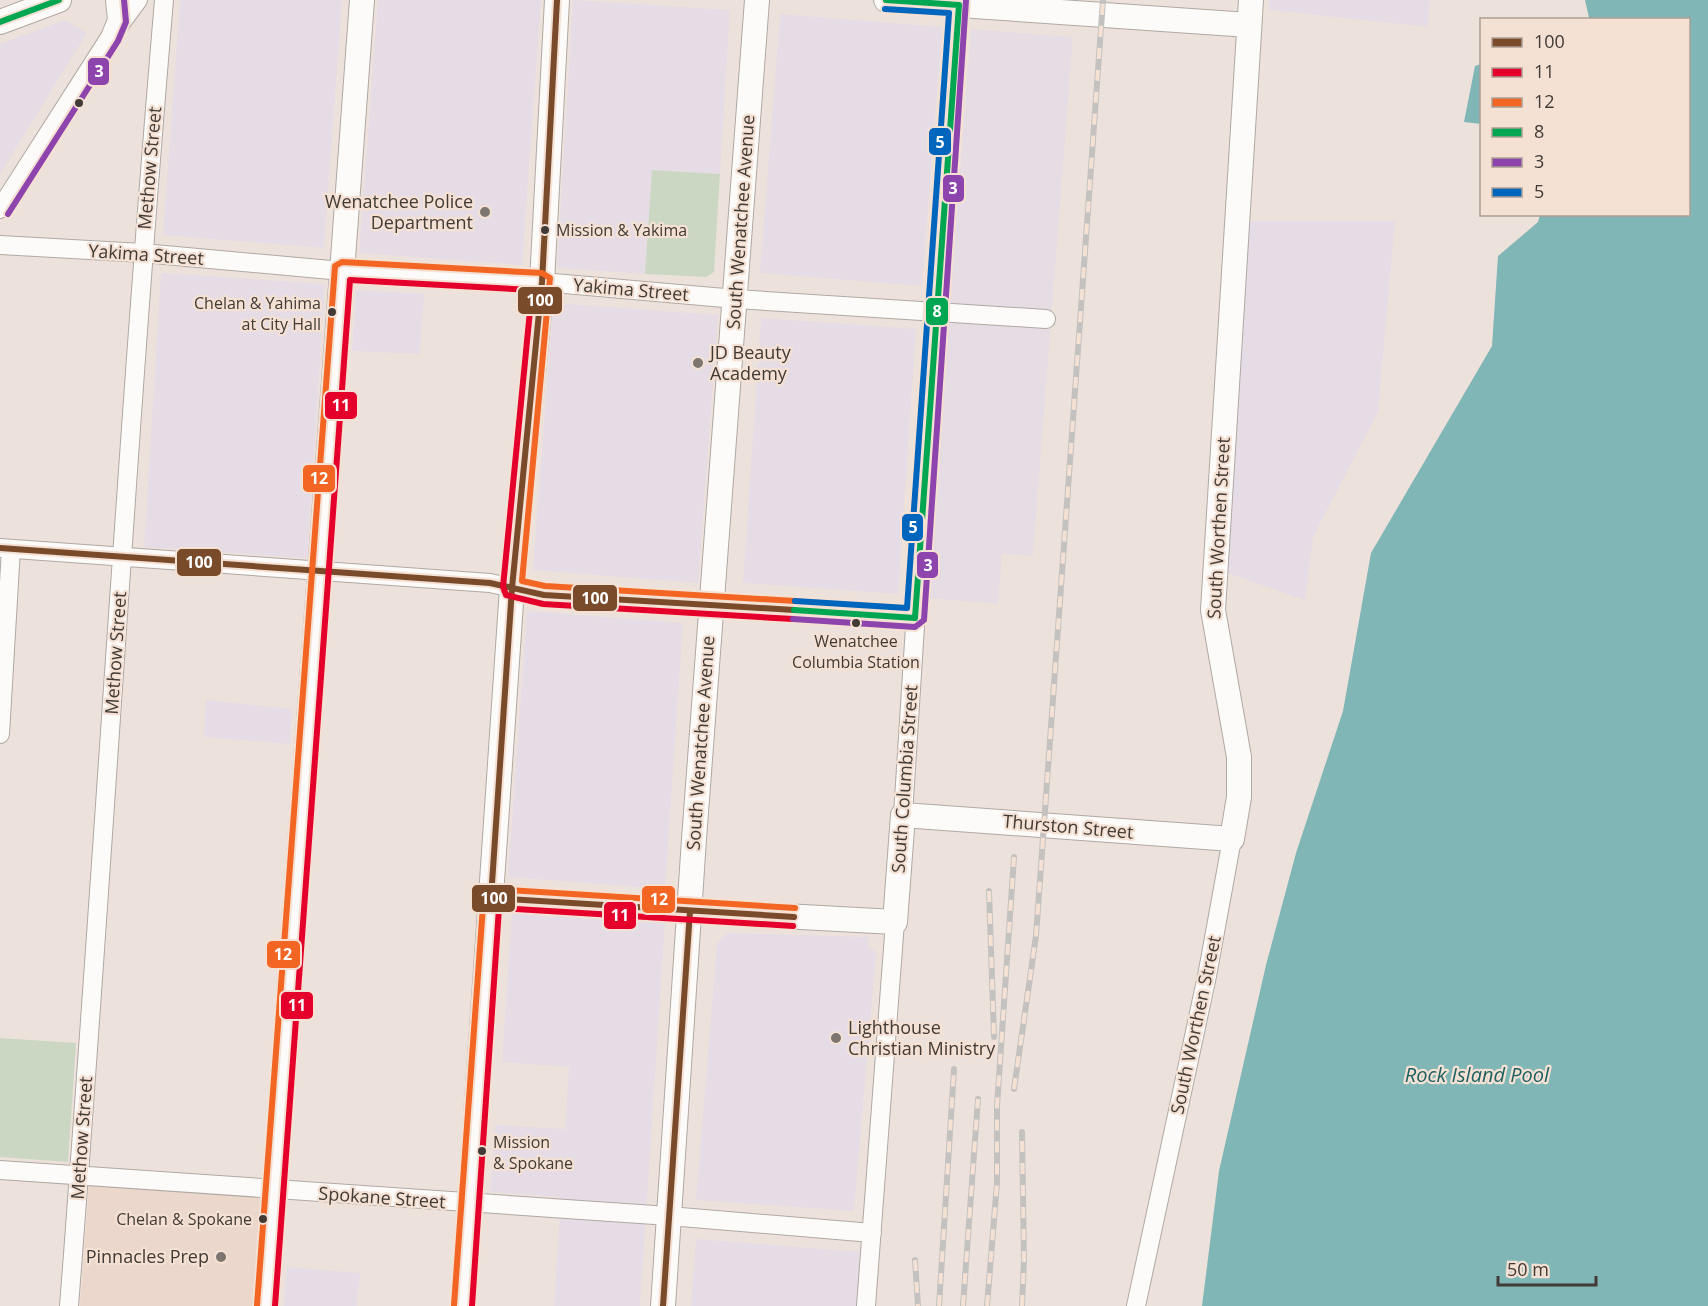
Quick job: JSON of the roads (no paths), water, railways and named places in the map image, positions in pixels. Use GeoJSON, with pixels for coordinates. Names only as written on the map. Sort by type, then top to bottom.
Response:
{"type":"FeatureCollection","features":[{"type":"Feature","properties":{"kind":"main road"},"geometry":{"type":"LineString","coordinates":[[266,1306],[318,570],[362,0]]}},
{"type":"Feature","properties":{"kind":"main road"},"geometry":{"type":"LineString","coordinates":[[463,1306],[468,1204],[512,588],[543,282],[557,0]]}},
{"type":"Feature","properties":{"kind":"main road","name":"South Wenatchee Avenue"},"geometry":{"type":"LineString","coordinates":[[663,1306],[711,605],[757,0]]}},
{"type":"Feature","properties":{"kind":"main road"},"geometry":{"type":"LineString","coordinates":[[886,0],[959,3],[1250,25]]}},
{"type":"Feature","properties":{"kind":"main road","name":"South Worthen Street"},"geometry":{"type":"LineString","coordinates":[[1232,839],[1240,786],[1239,757],[1213,610],[1251,0]]}},
{"type":"Feature","properties":{"kind":"main road"},"geometry":{"type":"LineString","coordinates":[[0,22],[44,2]]}},
{"type":"Feature","properties":{"kind":"main road","name":"Thurston Street"},"geometry":{"type":"LineString","coordinates":[[903,815],[1232,839]]}},
{"type":"Feature","properties":{"kind":"main road","name":"South Columbia Street"},"geometry":{"type":"LineString","coordinates":[[895,922],[903,815]]}},
{"type":"Feature","properties":{"kind":"main road"},"geometry":{"type":"LineString","coordinates":[[690,911],[895,922]]}},
{"type":"Feature","properties":{"kind":"street"},"geometry":{"type":"LineString","coordinates":[[110,37],[117,20],[116,0]]}},
{"type":"Feature","properties":{"kind":"street"},"geometry":{"type":"LineString","coordinates":[[0,209],[110,37],[138,0]]}},
{"type":"Feature","properties":{"kind":"street","name":"Methow Street"},"geometry":{"type":"LineString","coordinates":[[69,1306],[123,557],[142,253],[164,0]]}},
{"type":"Feature","properties":{"kind":"street","name":"South Columbia Street"},"geometry":{"type":"LineString","coordinates":[[903,815],[934,312],[959,3]]}},
{"type":"Feature","properties":{"kind":"street","name":"Yakima Street"},"geometry":{"type":"LineString","coordinates":[[0,245],[142,253],[342,271],[543,282],[736,299],[1046,319]]}},
{"type":"Feature","properties":{"kind":"street"},"geometry":{"type":"LineString","coordinates":[[0,734],[6,549],[490,583],[544,595],[915,618]]}},
{"type":"Feature","properties":{"kind":"street","name":"South Worthen Street"},"geometry":{"type":"LineString","coordinates":[[1136,1306],[1207,976],[1232,839]]}},
{"type":"Feature","properties":{"kind":"street"},"geometry":{"type":"LineString","coordinates":[[491,898],[690,911]]}},
{"type":"Feature","properties":{"kind":"street","name":"South Columbia Street"},"geometry":{"type":"LineString","coordinates":[[866,1306],[895,922]]}},
{"type":"Feature","properties":{"kind":"street","name":"Spokane Street"},"geometry":{"type":"LineString","coordinates":[[0,1170],[468,1204],[669,1216],[872,1233]]}},
{"type":"Feature","properties":{"kind":"water","name":"Rock Island Pool"},"geometry":{"type":"Polygon","coordinates":[[[1585,0],[1708,0],[1708,1306],[1202,1306],[1219,1171],[1266,965],[1296,853],[1343,711],[1371,553],[1492,346],[1498,256],[1538,222],[1540,216],[1690,216],[1690,18],[1589,18],[1585,0]]]}},
{"type":"Feature","properties":{"kind":"water"},"geometry":{"type":"Polygon","coordinates":[[[1480,64],[1480,124],[1464,122],[1475,66],[1480,64]]]}},
{"type":"Feature","properties":{"kind":"railway"},"geometry":{"type":"LineString","coordinates":[[1014,1089],[1036,936],[1103,0]]}},
{"type":"Feature","properties":{"kind":"railway"},"geometry":{"type":"LineString","coordinates":[[987,1306],[997,1183],[997,1106],[1014,857]]}},
{"type":"Feature","properties":{"kind":"railway"},"geometry":{"type":"LineString","coordinates":[[989,891],[994,1037]]}},
{"type":"Feature","properties":{"kind":"railway"},"geometry":{"type":"LineString","coordinates":[[939,1306],[954,1069]]}},
{"type":"Feature","properties":{"kind":"railway"},"geometry":{"type":"LineString","coordinates":[[963,1306],[978,1099]]}},
{"type":"Feature","properties":{"kind":"railway"},"geometry":{"type":"LineString","coordinates":[[1022,1132],[1024,1260],[1022,1306]]}},
{"type":"Feature","properties":{"kind":"railway"},"geometry":{"type":"LineString","coordinates":[[915,1260],[918,1306]]}},
{"type":"Feature","properties":{"kind":"place","name":"Wenatchee Police Department"},"geometry":{"type":"Point","coordinates":[485,212]}},
{"type":"Feature","properties":{"kind":"place","name":"Mission & Yakima"},"geometry":{"type":"Point","coordinates":[545,230]}},
{"type":"Feature","properties":{"kind":"place","name":"Chelan & Yahima at City Hall"},"geometry":{"type":"Point","coordinates":[332,312]}},
{"type":"Feature","properties":{"kind":"place","name":"JD Beauty Academy"},"geometry":{"type":"Point","coordinates":[698,363]}},
{"type":"Feature","properties":{"kind":"place","name":"Wenatchee Columbia Station"},"geometry":{"type":"Point","coordinates":[856,623]}},
{"type":"Feature","properties":{"kind":"place","name":"Lighthouse Christian Ministry"},"geometry":{"type":"Point","coordinates":[836,1038]}},
{"type":"Feature","properties":{"kind":"place","name":"Mission & Spokane"},"geometry":{"type":"Point","coordinates":[482,1151]}},
{"type":"Feature","properties":{"kind":"place","name":"Chelan & Spokane"},"geometry":{"type":"Point","coordinates":[263,1219]}},
{"type":"Feature","properties":{"kind":"place","name":"Pinnacles Prep"},"geometry":{"type":"Point","coordinates":[221,1257]}}]}
